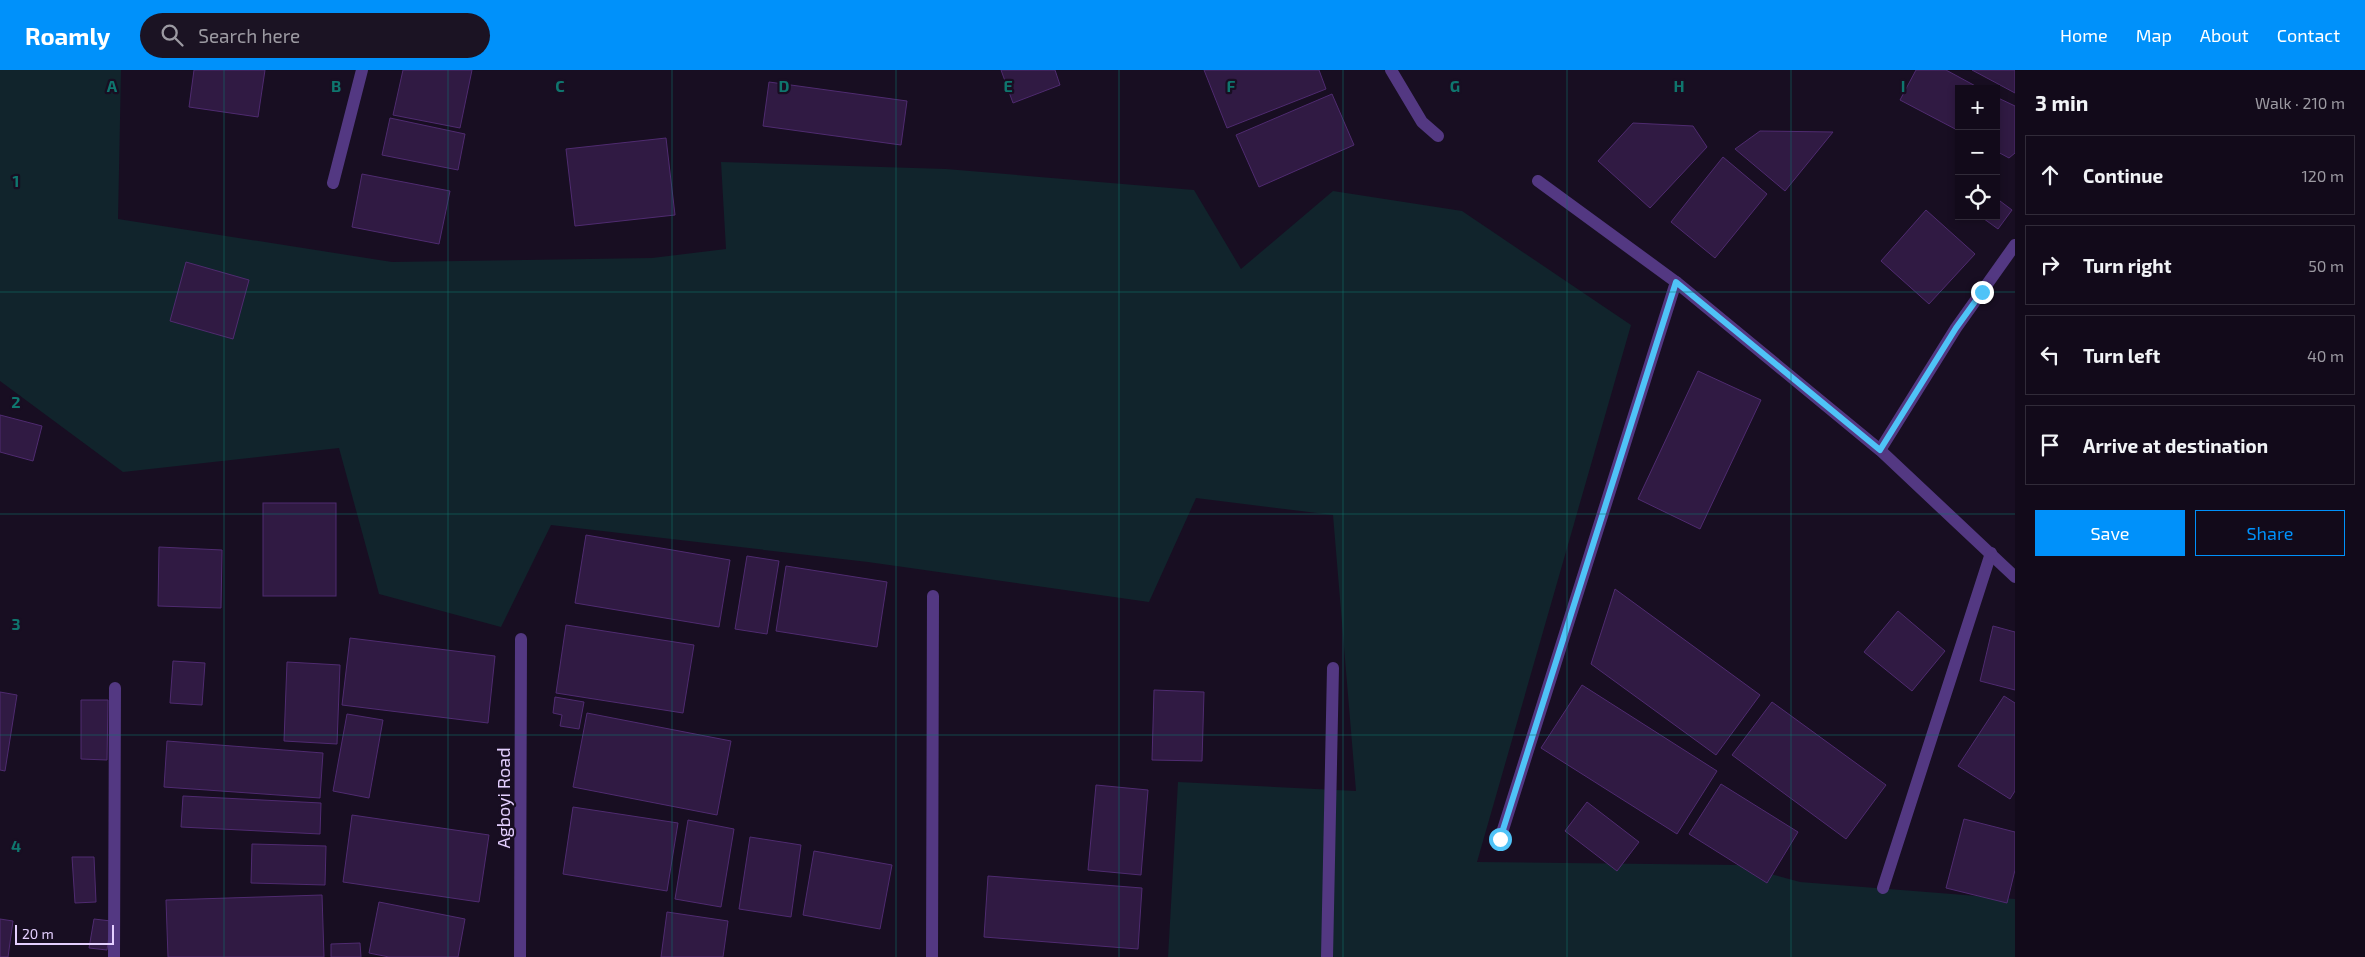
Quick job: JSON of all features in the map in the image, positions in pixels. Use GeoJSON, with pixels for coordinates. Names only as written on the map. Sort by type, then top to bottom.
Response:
{"type":"FeatureCollection","features":[{"type":"Feature","properties":{"kind":"street"},"geometry":{"type":"LineString","coordinates":[[333,182],[362,70]]}},
{"type":"Feature","properties":{"kind":"street"},"geometry":{"type":"LineString","coordinates":[[1391,70],[1422,122],[1438,136]]}},
{"type":"Feature","properties":{"kind":"street"},"geometry":{"type":"LineString","coordinates":[[1538,181],[1676,282],[1880,450],[2015,577]]}},
{"type":"Feature","properties":{"kind":"street"},"geometry":{"type":"LineString","coordinates":[[1880,450],[1956,328],[2015,245]]}},
{"type":"Feature","properties":{"kind":"street"},"geometry":{"type":"LineString","coordinates":[[1500,839],[1676,282]]}},
{"type":"Feature","properties":{"kind":"street"},"geometry":{"type":"LineString","coordinates":[[1884,888],[1990,553]]}},
{"type":"Feature","properties":{"kind":"street"},"geometry":{"type":"LineString","coordinates":[[932,957],[933,596]]}},
{"type":"Feature","properties":{"kind":"street","name":"Agboyi Road"},"geometry":{"type":"LineString","coordinates":[[520,957],[521,639]]}},
{"type":"Feature","properties":{"kind":"street"},"geometry":{"type":"LineString","coordinates":[[1327,957],[1333,668]]}},
{"type":"Feature","properties":{"kind":"street"},"geometry":{"type":"LineString","coordinates":[[114,688],[114,957]]}},
{"type":"Feature","properties":{"kind":"shaded area"},"geometry":{"type":"Polygon","coordinates":[[[0,70],[121,70],[118,219],[392,262],[652,258],[726,249],[721,162],[946,169],[1194,190],[1241,269],[1333,191],[1462,211],[1631,325],[1477,862],[1738,865],[1800,882],[2015,899],[2015,957],[1168,957],[1178,782],[1356,791],[1333,515],[1196,498],[1149,602],[868,562],[551,525],[501,627],[379,594],[339,448],[123,472],[0,381],[0,70]]]}},
{"type":"Feature","properties":{"kind":"building"},"geometry":{"type":"Polygon","coordinates":[[[194,70],[265,70],[258,117],[189,107],[194,70]]]}},
{"type":"Feature","properties":{"kind":"building"},"geometry":{"type":"Polygon","coordinates":[[[403,70],[472,70],[460,128],[393,115],[403,70]]]}},
{"type":"Feature","properties":{"kind":"building"},"geometry":{"type":"Polygon","coordinates":[[[1001,70],[1055,70],[1060,85],[1013,103],[1001,70]]]}},
{"type":"Feature","properties":{"kind":"building"},"geometry":{"type":"Polygon","coordinates":[[[1204,70],[1319,70],[1326,89],[1227,128],[1204,70]]]}},
{"type":"Feature","properties":{"kind":"building"},"geometry":{"type":"Polygon","coordinates":[[[1916,70],[1946,70],[1974,85],[1955,85],[1955,129],[1900,100],[1916,70]]]}},
{"type":"Feature","properties":{"kind":"building"},"geometry":{"type":"Polygon","coordinates":[[[1972,70],[2015,70],[2015,93],[1972,70]]]}},
{"type":"Feature","properties":{"kind":"building"},"geometry":{"type":"Polygon","coordinates":[[[769,82],[907,101],[901,145],[763,126],[769,82]]]}},
{"type":"Feature","properties":{"kind":"building"},"geometry":{"type":"Polygon","coordinates":[[[1332,94],[1354,145],[1259,187],[1236,135],[1332,94]]]}},
{"type":"Feature","properties":{"kind":"building"},"geometry":{"type":"Polygon","coordinates":[[[2000,99],[2015,106],[2015,153],[2009,158],[2000,153],[2000,99]]]}},
{"type":"Feature","properties":{"kind":"building"},"geometry":{"type":"Polygon","coordinates":[[[390,118],[465,134],[458,170],[382,155],[390,118]]]}},
{"type":"Feature","properties":{"kind":"building"},"geometry":{"type":"Polygon","coordinates":[[[1633,123],[1693,126],[1707,147],[1650,208],[1598,161],[1633,123]]]}},
{"type":"Feature","properties":{"kind":"building"},"geometry":{"type":"Polygon","coordinates":[[[1760,131],[1833,132],[1785,191],[1735,149],[1760,131]]]}},
{"type":"Feature","properties":{"kind":"building"},"geometry":{"type":"Polygon","coordinates":[[[666,138],[675,215],[575,226],[566,149],[666,138]]]}},
{"type":"Feature","properties":{"kind":"building"},"geometry":{"type":"Polygon","coordinates":[[[1723,157],[1767,194],[1715,258],[1671,222],[1723,157]]]}},
{"type":"Feature","properties":{"kind":"building"},"geometry":{"type":"Polygon","coordinates":[[[362,174],[450,191],[439,244],[352,227],[362,174]]]}},
{"type":"Feature","properties":{"kind":"building"},"geometry":{"type":"Polygon","coordinates":[[[2000,201],[2012,210],[1998,229],[1986,220],[2000,220],[2000,201]]]}},
{"type":"Feature","properties":{"kind":"building"},"geometry":{"type":"Polygon","coordinates":[[[1926,210],[1975,254],[1929,304],[1881,261],[1926,210]]]}},
{"type":"Feature","properties":{"kind":"building"},"geometry":{"type":"Polygon","coordinates":[[[186,262],[249,280],[233,339],[170,321],[186,262]]]}},
{"type":"Feature","properties":{"kind":"building"},"geometry":{"type":"Polygon","coordinates":[[[1698,371],[1761,400],[1700,529],[1638,499],[1698,371]]]}},
{"type":"Feature","properties":{"kind":"building"},"geometry":{"type":"Polygon","coordinates":[[[0,415],[42,426],[33,461],[0,452],[0,415]]]}},
{"type":"Feature","properties":{"kind":"building"},"geometry":{"type":"Polygon","coordinates":[[[263,503],[336,503],[336,596],[263,596],[263,503]]]}},
{"type":"Feature","properties":{"kind":"building"},"geometry":{"type":"Polygon","coordinates":[[[586,535],[730,560],[719,627],[575,603],[586,535]]]}},
{"type":"Feature","properties":{"kind":"building"},"geometry":{"type":"Polygon","coordinates":[[[159,547],[222,550],[221,608],[158,606],[159,547]]]}},
{"type":"Feature","properties":{"kind":"building"},"geometry":{"type":"Polygon","coordinates":[[[747,556],[779,561],[767,634],[735,629],[747,556]]]}},
{"type":"Feature","properties":{"kind":"building"},"geometry":{"type":"Polygon","coordinates":[[[786,566],[887,582],[877,647],[776,631],[786,566]]]}},
{"type":"Feature","properties":{"kind":"building"},"geometry":{"type":"Polygon","coordinates":[[[1615,589],[1760,695],[1716,755],[1591,664],[1615,589]]]}},
{"type":"Feature","properties":{"kind":"building"},"geometry":{"type":"Polygon","coordinates":[[[1898,611],[1945,651],[1912,691],[1864,652],[1898,611]]]}},
{"type":"Feature","properties":{"kind":"building"},"geometry":{"type":"Polygon","coordinates":[[[566,625],[694,645],[683,713],[556,693],[566,625]]]}},
{"type":"Feature","properties":{"kind":"building"},"geometry":{"type":"Polygon","coordinates":[[[1993,626],[2015,632],[2015,690],[1980,681],[1993,626]]]}},
{"type":"Feature","properties":{"kind":"building"},"geometry":{"type":"Polygon","coordinates":[[[350,638],[495,656],[488,723],[342,705],[350,638]]]}},
{"type":"Feature","properties":{"kind":"building"},"geometry":{"type":"Polygon","coordinates":[[[173,661],[205,663],[202,705],[170,703],[173,661]]]}},
{"type":"Feature","properties":{"kind":"building"},"geometry":{"type":"Polygon","coordinates":[[[287,662],[340,665],[337,744],[284,741],[287,662]]]}},
{"type":"Feature","properties":{"kind":"building"},"geometry":{"type":"Polygon","coordinates":[[[1582,685],[1717,771],[1677,834],[1541,748],[1582,685]]]}},
{"type":"Feature","properties":{"kind":"building"},"geometry":{"type":"Polygon","coordinates":[[[1154,690],[1204,692],[1202,761],[1152,760],[1154,690]]]}},
{"type":"Feature","properties":{"kind":"building"},"geometry":{"type":"Polygon","coordinates":[[[0,692],[17,695],[5,771],[0,770],[0,692]]]}},
{"type":"Feature","properties":{"kind":"building"},"geometry":{"type":"Polygon","coordinates":[[[2004,696],[2015,703],[2015,791],[2010,799],[1958,766],[2004,696]]]}},
{"type":"Feature","properties":{"kind":"building"},"geometry":{"type":"Polygon","coordinates":[[[555,697],[584,702],[579,729],[560,726],[562,715],[553,713],[555,697]]]}},
{"type":"Feature","properties":{"kind":"building"},"geometry":{"type":"Polygon","coordinates":[[[81,700],[108,700],[107,760],[81,759],[81,700]]]}},
{"type":"Feature","properties":{"kind":"building"},"geometry":{"type":"Polygon","coordinates":[[[1772,702],[1886,785],[1846,839],[1732,755],[1772,702]]]}},
{"type":"Feature","properties":{"kind":"building"},"geometry":{"type":"Polygon","coordinates":[[[587,713],[731,741],[717,815],[573,787],[587,713]]]}},
{"type":"Feature","properties":{"kind":"building"},"geometry":{"type":"Polygon","coordinates":[[[347,714],[383,720],[369,798],[333,791],[347,714]]]}},
{"type":"Feature","properties":{"kind":"building"},"geometry":{"type":"Polygon","coordinates":[[[167,741],[323,753],[320,798],[164,787],[167,741]]]}},
{"type":"Feature","properties":{"kind":"building"},"geometry":{"type":"Polygon","coordinates":[[[1721,784],[1798,832],[1767,883],[1689,834],[1721,784]]]}},
{"type":"Feature","properties":{"kind":"building"},"geometry":{"type":"Polygon","coordinates":[[[1096,785],[1148,790],[1141,875],[1088,870],[1096,785]]]}},
{"type":"Feature","properties":{"kind":"building"},"geometry":{"type":"Polygon","coordinates":[[[183,796],[321,803],[320,834],[181,827],[183,796]]]}},
{"type":"Feature","properties":{"kind":"building"},"geometry":{"type":"Polygon","coordinates":[[[1587,802],[1639,842],[1617,871],[1565,831],[1587,802]]]}},
{"type":"Feature","properties":{"kind":"building"},"geometry":{"type":"Polygon","coordinates":[[[573,807],[678,823],[667,891],[563,874],[573,807]]]}},
{"type":"Feature","properties":{"kind":"building"},"geometry":{"type":"Polygon","coordinates":[[[352,815],[489,835],[479,902],[343,882],[352,815]]]}},
{"type":"Feature","properties":{"kind":"building"},"geometry":{"type":"Polygon","coordinates":[[[1964,819],[2015,832],[2015,870],[2007,903],[1946,888],[1964,819]]]}},
{"type":"Feature","properties":{"kind":"building"},"geometry":{"type":"Polygon","coordinates":[[[688,820],[734,829],[721,907],[675,899],[688,820]]]}},
{"type":"Feature","properties":{"kind":"building"},"geometry":{"type":"Polygon","coordinates":[[[750,837],[801,845],[791,917],[739,909],[750,837]]]}},
{"type":"Feature","properties":{"kind":"building"},"geometry":{"type":"Polygon","coordinates":[[[252,844],[326,846],[325,885],[251,883],[252,844]]]}},
{"type":"Feature","properties":{"kind":"building"},"geometry":{"type":"Polygon","coordinates":[[[814,851],[892,865],[880,929],[803,915],[814,851]]]}},
{"type":"Feature","properties":{"kind":"building"},"geometry":{"type":"Polygon","coordinates":[[[72,857],[94,857],[96,902],[75,903],[72,857]]]}},
{"type":"Feature","properties":{"kind":"building"},"geometry":{"type":"Polygon","coordinates":[[[988,876],[1142,888],[1138,949],[984,937],[988,876]]]}},
{"type":"Feature","properties":{"kind":"building"},"geometry":{"type":"Polygon","coordinates":[[[322,895],[324,957],[168,957],[166,900],[322,895]]]}},
{"type":"Feature","properties":{"kind":"building"},"geometry":{"type":"Polygon","coordinates":[[[379,902],[465,919],[458,957],[389,957],[369,953],[379,902]]]}},
{"type":"Feature","properties":{"kind":"building"},"geometry":{"type":"Polygon","coordinates":[[[667,912],[728,921],[723,957],[661,957],[667,912]]]}},
{"type":"Feature","properties":{"kind":"building"},"geometry":{"type":"Polygon","coordinates":[[[0,919],[13,921],[8,957],[0,957],[0,919]]]}},
{"type":"Feature","properties":{"kind":"building"},"geometry":{"type":"Polygon","coordinates":[[[94,919],[111,921],[107,950],[89,948],[94,919]]]}},
{"type":"Feature","properties":{"kind":"building"},"geometry":{"type":"Polygon","coordinates":[[[360,943],[361,957],[331,957],[331,944],[360,943]]]}},
{"type":"Feature","properties":{"kind":"route"},"geometry":{"type":"LineString","coordinates":[[1500,839],[1676,282],[1880,450],[1956,328],[1982,292]]}}]}
